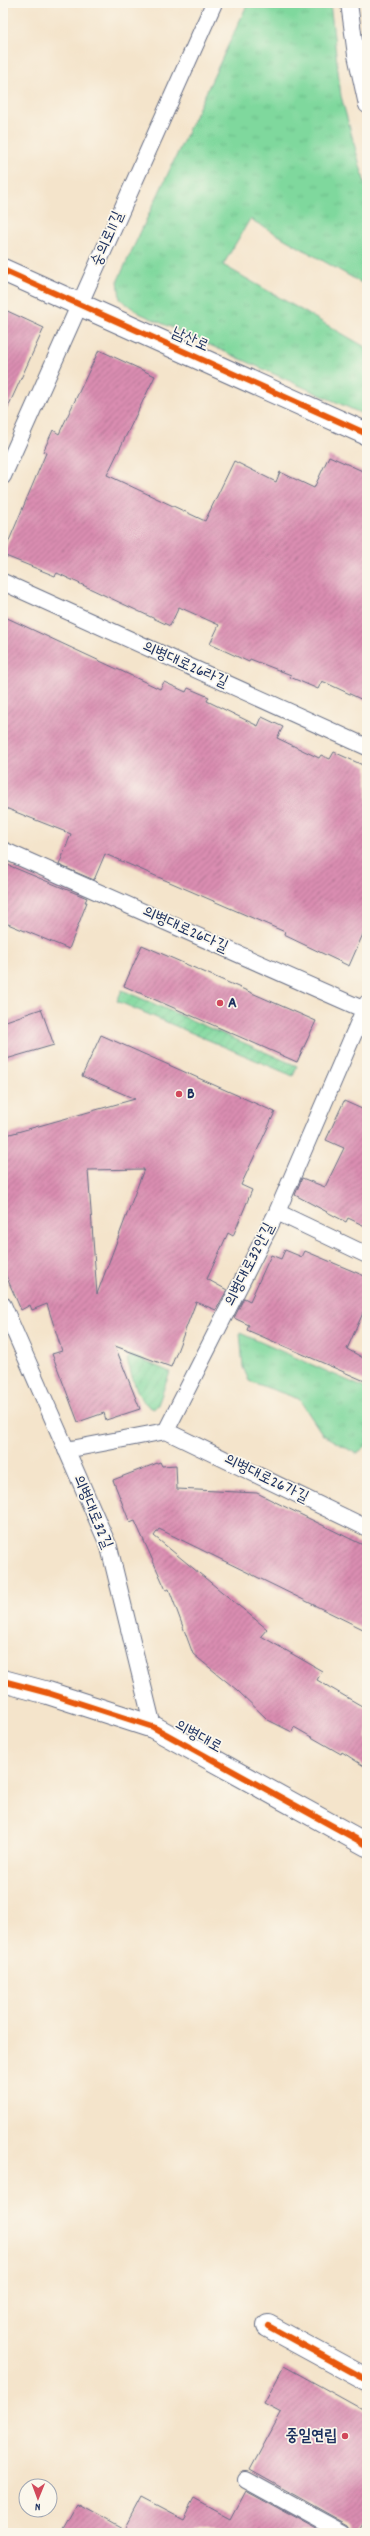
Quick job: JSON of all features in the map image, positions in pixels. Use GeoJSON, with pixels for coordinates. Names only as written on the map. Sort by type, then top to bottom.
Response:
{"type":"FeatureCollection","features":[{"type":"Feature","properties":{"kind":"street","name":"남산로"},"geometry":{"type":"LineString","coordinates":[[3,270],[367,434]]}},
{"type":"Feature","properties":{"kind":"street","name":"의병대로"},"geometry":{"type":"LineString","coordinates":[[3,1681],[48,1693],[153,1727],[367,1845]]}},
{"type":"Feature","properties":{"kind":"street"},"geometry":{"type":"LineString","coordinates":[[268,2326],[367,2380]]}},
{"type":"Feature","properties":{"kind":"lane","name":"숭의로11길"},"geometry":{"type":"LineString","coordinates":[[3,476],[214,3]]}},
{"type":"Feature","properties":{"kind":"lane"},"geometry":{"type":"LineString","coordinates":[[349,3],[356,55],[367,105]]}},
{"type":"Feature","properties":{"kind":"lane","name":"의병대로26라길"},"geometry":{"type":"LineString","coordinates":[[3,582],[367,748]]}},
{"type":"Feature","properties":{"kind":"lane","name":"의병대로26다길"},"geometry":{"type":"LineString","coordinates":[[3,850],[366,1008]]}},
{"type":"Feature","properties":{"kind":"lane","name":"의병대로32안길"},"geometry":{"type":"LineString","coordinates":[[166,1431],[276,1212],[366,1008]]}},
{"type":"Feature","properties":{"kind":"lane"},"geometry":{"type":"LineString","coordinates":[[276,1212],[367,1255]]}},
{"type":"Feature","properties":{"kind":"lane","name":"의병대로32길"},"geometry":{"type":"LineString","coordinates":[[3,1305],[109,1546],[153,1727]]}},
{"type":"Feature","properties":{"kind":"lane"},"geometry":{"type":"LineString","coordinates":[[66,1450],[166,1431]]}},
{"type":"Feature","properties":{"kind":"lane","name":"의병대로26가길"},"geometry":{"type":"LineString","coordinates":[[166,1431],[367,1528]]}},
{"type":"Feature","properties":{"kind":"lane"},"geometry":{"type":"LineString","coordinates":[[246,2480],[343,2533]]}},
{"type":"Feature","properties":{"kind":"green space"},"geometry":{"type":"Polygon","coordinates":[[[248,3],[330,3],[341,96],[367,191],[367,286],[250,219],[223,265],[367,348],[367,416],[139,313],[120,299],[118,280],[248,3]]]}},
{"type":"Feature","properties":{"kind":"green space"},"geometry":{"type":"Polygon","coordinates":[[[122,990],[297,1066],[293,1076],[117,1001],[122,990]]]}},
{"type":"Feature","properties":{"kind":"green space"},"geometry":{"type":"Polygon","coordinates":[[[240,1333],[367,1389],[367,1445],[357,1454],[323,1435],[299,1399],[249,1381],[243,1367],[240,1333]]]}},
{"type":"Feature","properties":{"kind":"green space"},"geometry":{"type":"Polygon","coordinates":[[[130,1355],[170,1372],[158,1405],[154,1409],[148,1406],[139,1395],[127,1360],[130,1355]]]}},
{"type":"Feature","properties":{"kind":"building"},"geometry":{"type":"Polygon","coordinates":[[[3,309],[44,328],[3,418],[3,309]]]}},
{"type":"Feature","properties":{"kind":"building"},"geometry":{"type":"Polygon","coordinates":[[[99,350],[155,376],[107,475],[205,521],[234,461],[276,482],[280,472],[314,488],[329,456],[367,473],[367,702],[322,681],[318,689],[290,677],[291,675],[250,659],[249,662],[210,644],[219,625],[179,607],[170,626],[57,573],[55,576],[3,555],[46,453],[43,452],[53,430],[59,434],[99,350]]]}},
{"type":"Feature","properties":{"kind":"building"},"geometry":{"type":"Polygon","coordinates":[[[3,616],[160,689],[164,682],[186,692],[188,688],[209,697],[207,701],[258,726],[262,717],[283,727],[277,738],[319,758],[321,755],[330,759],[334,752],[367,767],[367,925],[349,966],[284,935],[285,932],[105,854],[94,880],[59,865],[71,834],[3,807],[3,616]]]}},
{"type":"Feature","properties":{"kind":"building"},"geometry":{"type":"Polygon","coordinates":[[[3,863],[87,898],[85,902],[87,902],[69,949],[3,922],[3,863]]]}},
{"type":"Feature","properties":{"kind":"building","name":"A"},"geometry":{"type":"Polygon","coordinates":[[[142,945],[316,1021],[297,1062],[124,986],[142,945]]]}},
{"type":"Feature","properties":{"kind":"building"},"geometry":{"type":"Polygon","coordinates":[[[41,1009],[54,1045],[3,1060],[3,1022],[41,1009]]]}},
{"type":"Feature","properties":{"kind":"building"},"geometry":{"type":"Polygon","coordinates":[[[101,1035],[275,1112],[241,1185],[252,1190],[233,1236],[228,1233],[207,1279],[227,1290],[216,1310],[196,1302],[171,1367],[115,1346],[140,1409],[106,1420],[104,1413],[78,1422],[52,1354],[62,1351],[47,1304],[32,1310],[30,1305],[21,1310],[3,1269],[3,1136],[135,1099],[82,1076],[101,1035]],[[144,1169],[88,1170],[97,1294],[144,1169]]]}},
{"type":"Feature","properties":{"kind":"building"},"geometry":{"type":"Polygon","coordinates":[[[367,1098],[367,1227],[348,1218],[346,1222],[295,1195],[302,1178],[325,1187],[344,1148],[326,1140],[344,1101],[362,1109],[367,1098]]]}},
{"type":"Feature","properties":{"kind":"building"},"geometry":{"type":"Polygon","coordinates":[[[285,1250],[302,1257],[305,1251],[367,1277],[367,1304],[347,1349],[367,1360],[367,1382],[247,1330],[249,1325],[234,1318],[244,1298],[250,1301],[271,1255],[281,1259],[285,1250]]]}},
{"type":"Feature","properties":{"kind":"building"},"geometry":{"type":"Polygon","coordinates":[[[160,1462],[162,1466],[176,1465],[177,1489],[257,1493],[367,1547],[367,1631],[159,1529],[154,1536],[267,1629],[261,1636],[322,1671],[317,1680],[367,1709],[367,1768],[342,1752],[341,1754],[294,1727],[292,1732],[268,1720],[237,1690],[193,1654],[169,1589],[166,1590],[135,1521],[130,1523],[113,1480],[160,1462]]]}},
{"type":"Feature","properties":{"kind":"building"},"geometry":{"type":"Polygon","coordinates":[[[284,2366],[367,2412],[367,2516],[357,2533],[352,2533],[348,2525],[250,2470],[281,2413],[264,2404],[284,2366]]]}},
{"type":"Feature","properties":{"kind":"building"},"geometry":{"type":"Polygon","coordinates":[[[246,2491],[323,2533],[60,2533],[77,2503],[124,2529],[141,2497],[183,2519],[194,2499],[231,2519],[246,2491]]]}},
{"type":"Feature","properties":{"kind":"cycle path"},"geometry":{"type":"LineString","coordinates":[[3,270],[367,434]]}},
{"type":"Feature","properties":{"kind":"cycle path"},"geometry":{"type":"LineString","coordinates":[[3,1681],[48,1693],[153,1727],[367,1845]]}},
{"type":"Feature","properties":{"kind":"cycle path"},"geometry":{"type":"LineString","coordinates":[[268,2326],[367,2380]]}},
{"type":"Feature","properties":{"kind":"place","name":"A"},"geometry":{"type":"Point","coordinates":[220,1003]}},
{"type":"Feature","properties":{"kind":"place","name":"B"},"geometry":{"type":"Point","coordinates":[179,1094]}},
{"type":"Feature","properties":{"kind":"place","name":"중일연립"},"geometry":{"type":"Point","coordinates":[345,2436]}}]}
